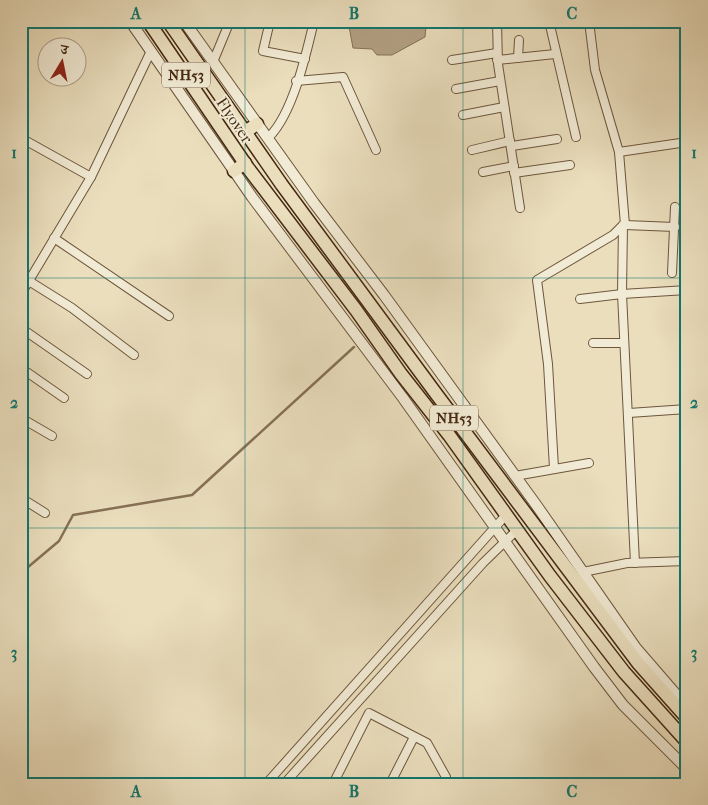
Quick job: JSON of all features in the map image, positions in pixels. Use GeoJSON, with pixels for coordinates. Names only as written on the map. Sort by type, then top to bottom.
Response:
{"type":"FeatureCollection","features":[{"type":"Feature","properties":{"kind":"highway","name":"Flyover"},"geometry":{"type":"LineString","coordinates":[[148,21],[245,163]]}},
{"type":"Feature","properties":{"kind":"highway","name":"Flyover"},"geometry":{"type":"LineString","coordinates":[[168,21],[245,132]]}},
{"type":"Feature","properties":{"kind":"highway"},"geometry":{"type":"LineString","coordinates":[[245,132],[257,124]]}},
{"type":"Feature","properties":{"kind":"highway","name":"NH53"},"geometry":{"type":"LineString","coordinates":[[245,132],[437,395],[607,622],[638,663],[687,718]]}},
{"type":"Feature","properties":{"kind":"highway"},"geometry":{"type":"LineString","coordinates":[[234,171],[245,163]]}},
{"type":"Feature","properties":{"kind":"highway","name":"NH53"},"geometry":{"type":"LineString","coordinates":[[245,163],[624,672],[687,742]]}},
{"type":"Feature","properties":{"kind":"street"},"geometry":{"type":"LineString","coordinates":[[130,21],[234,171],[403,398],[578,645],[623,705],[687,769]]}},
{"type":"Feature","properties":{"kind":"street"},"geometry":{"type":"LineString","coordinates":[[184,21],[257,124],[269,137],[314,203],[384,295],[515,476],[636,648],[687,707]]}},
{"type":"Feature","properties":{"kind":"street"},"geometry":{"type":"LineString","coordinates":[[213,62],[230,21]]}},
{"type":"Feature","properties":{"kind":"street"},"geometry":{"type":"LineString","coordinates":[[270,21],[263,51],[305,59]]}},
{"type":"Feature","properties":{"kind":"street"},"geometry":{"type":"LineString","coordinates":[[269,137],[277,129],[287,110],[305,59],[314,21]]}},
{"type":"Feature","properties":{"kind":"street"},"geometry":{"type":"LineString","coordinates":[[497,21],[497,57],[520,208]]}},
{"type":"Feature","properties":{"kind":"street"},"geometry":{"type":"LineString","coordinates":[[549,21],[555,54],[576,137]]}},
{"type":"Feature","properties":{"kind":"street"},"geometry":{"type":"LineString","coordinates":[[589,21],[595,70],[618,152],[624,225],[622,294],[635,563]]}},
{"type":"Feature","properties":{"kind":"street"},"geometry":{"type":"LineString","coordinates":[[518,58],[519,40]]}},
{"type":"Feature","properties":{"kind":"street"},"geometry":{"type":"LineString","coordinates":[[21,294],[91,177],[151,51]]}},
{"type":"Feature","properties":{"kind":"street"},"geometry":{"type":"LineString","coordinates":[[452,60],[497,57],[518,58],[555,54]]}},
{"type":"Feature","properties":{"kind":"street"},"geometry":{"type":"LineString","coordinates":[[296,81],[343,77],[376,150]]}},
{"type":"Feature","properties":{"kind":"street"},"geometry":{"type":"LineString","coordinates":[[456,89],[500,81]]}},
{"type":"Feature","properties":{"kind":"street"},"geometry":{"type":"LineString","coordinates":[[463,115],[504,107]]}},
{"type":"Feature","properties":{"kind":"street"},"geometry":{"type":"LineString","coordinates":[[21,138],[91,177]]}},
{"type":"Feature","properties":{"kind":"street"},"geometry":{"type":"LineString","coordinates":[[472,150],[557,139]]}},
{"type":"Feature","properties":{"kind":"street"},"geometry":{"type":"LineString","coordinates":[[618,152],[687,142]]}},
{"type":"Feature","properties":{"kind":"street"},"geometry":{"type":"LineString","coordinates":[[483,172],[570,165]]}},
{"type":"Feature","properties":{"kind":"street"},"geometry":{"type":"LineString","coordinates":[[672,272],[675,207]]}},
{"type":"Feature","properties":{"kind":"street"},"geometry":{"type":"LineString","coordinates":[[554,468],[548,364],[537,280],[613,235],[624,225],[674,227]]}},
{"type":"Feature","properties":{"kind":"street"},"geometry":{"type":"LineString","coordinates":[[54,238],[169,316]]}},
{"type":"Feature","properties":{"kind":"street"},"geometry":{"type":"LineString","coordinates":[[28,281],[72,308],[134,355]]}},
{"type":"Feature","properties":{"kind":"street"},"geometry":{"type":"LineString","coordinates":[[580,299],[687,290]]}},
{"type":"Feature","properties":{"kind":"street"},"geometry":{"type":"LineString","coordinates":[[21,328],[87,374]]}},
{"type":"Feature","properties":{"kind":"street"},"geometry":{"type":"LineString","coordinates":[[593,343],[624,343]]}},
{"type":"Feature","properties":{"kind":"street"},"geometry":{"type":"LineString","coordinates":[[21,368],[64,398]]}},
{"type":"Feature","properties":{"kind":"street"},"geometry":{"type":"LineString","coordinates":[[628,413],[687,409]]}},
{"type":"Feature","properties":{"kind":"street"},"geometry":{"type":"LineString","coordinates":[[21,418],[52,436]]}},
{"type":"Feature","properties":{"kind":"street"},"geometry":{"type":"LineString","coordinates":[[515,476],[589,463]]}},
{"type":"Feature","properties":{"kind":"street"},"geometry":{"type":"LineString","coordinates":[[21,498],[45,513]]}},
{"type":"Feature","properties":{"kind":"street"},"geometry":{"type":"LineString","coordinates":[[266,784],[506,514]]}},
{"type":"Feature","properties":{"kind":"street"},"geometry":{"type":"LineString","coordinates":[[284,784],[483,563],[517,530]]}},
{"type":"Feature","properties":{"kind":"street"},"geometry":{"type":"LineString","coordinates":[[583,572],[635,563],[687,561]]}},
{"type":"Feature","properties":{"kind":"street"},"geometry":{"type":"LineString","coordinates":[[333,782],[369,713],[427,744],[446,777],[442,784]]}},
{"type":"Feature","properties":{"kind":"street"},"geometry":{"type":"LineString","coordinates":[[390,784],[414,737]]}},
{"type":"Feature","properties":{"kind":"street"},"geometry":{"type":"LineString","coordinates":[[684,784],[687,778]]}},
{"type":"Feature","properties":{"kind":"shaded area"},"geometry":{"type":"Polygon","coordinates":[[[348,21],[424,21],[426,26],[425,37],[392,55],[377,55],[372,49],[353,48],[348,21]]]}},
{"type":"Feature","properties":{"kind":"waterway"},"geometry":{"type":"LineString","coordinates":[[21,573],[59,541],[73,515],[192,495],[354,347]]}}]}
